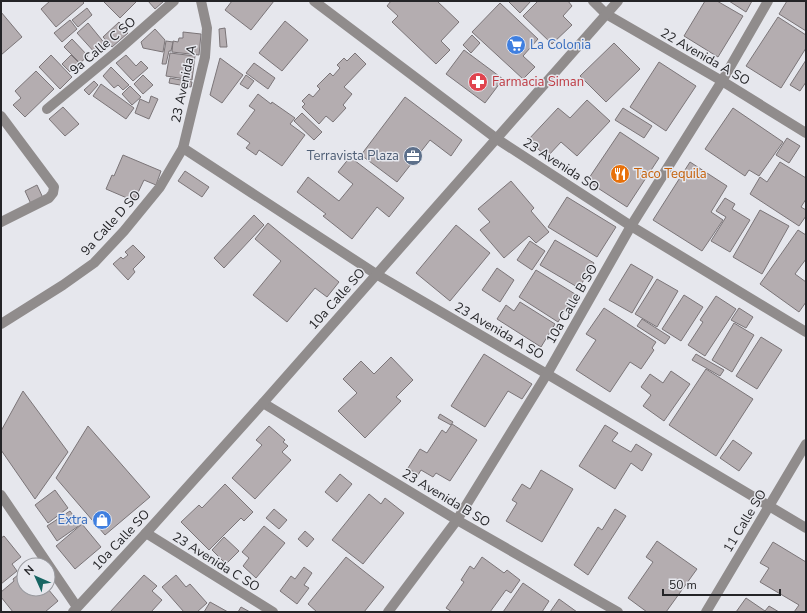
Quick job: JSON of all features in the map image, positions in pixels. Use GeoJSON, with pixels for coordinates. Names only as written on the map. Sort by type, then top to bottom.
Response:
{"type":"FeatureCollection","features":[{"type":"Feature","properties":{"kind":"street","name":"9a Calle C SO"},"geometry":{"type":"LineString","coordinates":[[47,109],[116,52],[174,1]]}},
{"type":"Feature","properties":{"kind":"street","name":"23 Avenida A"},"geometry":{"type":"LineString","coordinates":[[183,148],[205,57],[207,28],[201,1]]}},
{"type":"Feature","properties":{"kind":"street","name":"22 Avenida A SO"},"geometry":{"type":"LineString","coordinates":[[593,1],[606,14],[722,81],[806,133]]}},
{"type":"Feature","properties":{"kind":"street","name":"10a Calle SO"},"geometry":{"type":"LineString","coordinates":[[75,610],[263,402],[618,1]]}},
{"type":"Feature","properties":{"kind":"street","name":"10a Calle B SO"},"geometry":{"type":"LineString","coordinates":[[388,612],[457,520],[547,374],[631,226],[722,81],[768,1]]}},
{"type":"Feature","properties":{"kind":"street","name":"23 Avenida SO"},"geometry":{"type":"LineString","coordinates":[[318,2],[497,139],[631,226],[806,332]]}},
{"type":"Feature","properties":{"kind":"street"},"geometry":{"type":"LineString","coordinates":[[1,116],[54,187],[50,198],[1,222]]}},
{"type":"Feature","properties":{"kind":"street","name":"23 Avenida A SO"},"geometry":{"type":"LineString","coordinates":[[183,148],[376,274],[806,528]]}},
{"type":"Feature","properties":{"kind":"street","name":"9a Calle D SO"},"geometry":{"type":"LineString","coordinates":[[1,324],[63,285],[94,263],[124,231],[160,187],[183,148]]}},
{"type":"Feature","properties":{"kind":"street","name":"23 Avenida B SO"},"geometry":{"type":"LineString","coordinates":[[263,402],[457,520],[618,612]]}},
{"type":"Feature","properties":{"kind":"street","name":"11 Calle SO"},"geometry":{"type":"LineString","coordinates":[[706,612],[806,444]]}},
{"type":"Feature","properties":{"kind":"street"},"geometry":{"type":"LineString","coordinates":[[1,495],[75,610]]}},
{"type":"Feature","properties":{"kind":"street","name":"23 Avenida C SO"},"geometry":{"type":"LineString","coordinates":[[146,533],[273,612]]}},
{"type":"Feature","properties":{"kind":"building"},"geometry":{"type":"Polygon","coordinates":[[[50,1],[82,1],[84,3],[56,27],[41,9],[50,1]]]}},
{"type":"Feature","properties":{"kind":"building"},"geometry":{"type":"Polygon","coordinates":[[[103,1],[137,1],[120,18],[103,1]]]}},
{"type":"Feature","properties":{"kind":"building"},"geometry":{"type":"Polygon","coordinates":[[[148,1],[164,1],[155,9],[148,1]]]}},
{"type":"Feature","properties":{"kind":"building"},"geometry":{"type":"Polygon","coordinates":[[[232,1],[274,1],[251,30],[225,10],[232,1]]]}},
{"type":"Feature","properties":{"kind":"building"},"geometry":{"type":"Polygon","coordinates":[[[391,1],[437,1],[459,22],[441,41],[450,50],[436,64],[392,22],[398,16],[387,6],[391,1]]]}},
{"type":"Feature","properties":{"kind":"building"},"geometry":{"type":"Polygon","coordinates":[[[508,1],[531,1],[520,13],[508,1]]]}},
{"type":"Feature","properties":{"kind":"building"},"geometry":{"type":"Polygon","coordinates":[[[536,1],[568,1],[572,6],[563,16],[572,25],[552,44],[523,16],[537,2],[536,1]]]}},
{"type":"Feature","properties":{"kind":"building"},"geometry":{"type":"Polygon","coordinates":[[[705,1],[717,1],[743,16],[718,57],[684,36],[705,1]]]}},
{"type":"Feature","properties":{"kind":"building"},"geometry":{"type":"Polygon","coordinates":[[[729,1],[752,1],[746,12],[729,1]]]}},
{"type":"Feature","properties":{"kind":"building"},"geometry":{"type":"Polygon","coordinates":[[[787,1],[806,1],[806,31],[779,14],[787,1]]]}},
{"type":"Feature","properties":{"kind":"building"},"geometry":{"type":"Polygon","coordinates":[[[500,3],[538,39],[523,56],[535,67],[523,79],[472,32],[500,3]]]}},
{"type":"Feature","properties":{"kind":"building"},"geometry":{"type":"Polygon","coordinates":[[[87,8],[92,15],[78,27],[72,20],[87,8]]]}},
{"type":"Feature","properties":{"kind":"building"},"geometry":{"type":"Polygon","coordinates":[[[1,12],[22,37],[1,55],[1,12]]]}},
{"type":"Feature","properties":{"kind":"building"},"geometry":{"type":"Polygon","coordinates":[[[778,17],[806,35],[806,48],[781,88],[746,66],[778,17]]]}},
{"type":"Feature","properties":{"kind":"building"},"geometry":{"type":"Polygon","coordinates":[[[70,20],[77,29],[62,42],[54,33],[70,20]]]}},
{"type":"Feature","properties":{"kind":"building"},"geometry":{"type":"Polygon","coordinates":[[[285,21],[308,40],[282,71],[259,53],[285,21]]]}},
{"type":"Feature","properties":{"kind":"building"},"geometry":{"type":"Polygon","coordinates":[[[119,22],[128,33],[112,47],[103,37],[119,22]]]}},
{"type":"Feature","properties":{"kind":"building"},"geometry":{"type":"Polygon","coordinates":[[[88,23],[106,45],[96,54],[77,33],[88,23]]]}},
{"type":"Feature","properties":{"kind":"building"},"geometry":{"type":"Polygon","coordinates":[[[225,28],[227,47],[220,47],[219,29],[225,28]]]}},
{"type":"Feature","properties":{"kind":"building"},"geometry":{"type":"Polygon","coordinates":[[[155,29],[165,40],[163,52],[143,48],[141,42],[155,29]]]}},
{"type":"Feature","properties":{"kind":"building"},"geometry":{"type":"Polygon","coordinates":[[[183,32],[201,34],[199,55],[172,52],[173,41],[178,42],[179,38],[183,38],[183,32]]]}},
{"type":"Feature","properties":{"kind":"building"},"geometry":{"type":"Polygon","coordinates":[[[472,35],[480,43],[471,53],[463,45],[472,35]]]}},
{"type":"Feature","properties":{"kind":"building"},"geometry":{"type":"Polygon","coordinates":[[[72,39],[88,56],[80,63],[64,47],[72,39]]]}},
{"type":"Feature","properties":{"kind":"building"},"geometry":{"type":"Polygon","coordinates":[[[166,41],[173,42],[166,64],[162,64],[166,41]]]}},
{"type":"Feature","properties":{"kind":"building"},"geometry":{"type":"Polygon","coordinates":[[[614,43],[640,69],[606,102],[580,76],[614,43]]]}},
{"type":"Feature","properties":{"kind":"building"},"geometry":{"type":"Polygon","coordinates":[[[464,50],[503,79],[485,103],[446,74],[464,50]]]}},
{"type":"Feature","properties":{"kind":"building"},"geometry":{"type":"Polygon","coordinates":[[[170,53],[195,56],[192,80],[166,76],[170,53]]]}},
{"type":"Feature","properties":{"kind":"building"},"geometry":{"type":"Polygon","coordinates":[[[355,53],[366,64],[344,87],[352,94],[343,105],[346,108],[333,122],[326,116],[319,124],[302,107],[305,104],[302,101],[309,94],[313,97],[320,89],[317,86],[330,73],[333,76],[340,68],[337,65],[344,58],[347,61],[355,53]]]}},
{"type":"Feature","properties":{"kind":"building"},"geometry":{"type":"Polygon","coordinates":[[[51,55],[72,77],[60,89],[39,67],[51,55]]]}},
{"type":"Feature","properties":{"kind":"building"},"geometry":{"type":"Polygon","coordinates":[[[71,55],[79,63],[70,72],[62,64],[71,55]]]}},
{"type":"Feature","properties":{"kind":"building"},"geometry":{"type":"Polygon","coordinates":[[[126,55],[136,66],[141,61],[148,68],[133,81],[116,63],[126,55]]]}},
{"type":"Feature","properties":{"kind":"building"},"geometry":{"type":"Polygon","coordinates":[[[220,58],[243,75],[222,103],[210,95],[220,58]]]}},
{"type":"Feature","properties":{"kind":"building"},"geometry":{"type":"Polygon","coordinates":[[[806,60],[806,82],[800,91],[790,85],[806,60]]]}},
{"type":"Feature","properties":{"kind":"building"},"geometry":{"type":"Polygon","coordinates":[[[659,62],[696,86],[666,131],[630,107],[659,62]]]}},
{"type":"Feature","properties":{"kind":"building"},"geometry":{"type":"Polygon","coordinates":[[[254,63],[275,78],[268,89],[246,73],[254,63]]]}},
{"type":"Feature","properties":{"kind":"building"},"geometry":{"type":"Polygon","coordinates":[[[111,67],[129,85],[123,90],[118,85],[114,88],[103,76],[111,67]]]}},
{"type":"Feature","properties":{"kind":"building"},"geometry":{"type":"Polygon","coordinates":[[[36,71],[54,89],[25,117],[13,105],[21,98],[15,91],[36,71]]]}},
{"type":"Feature","properties":{"kind":"building"},"geometry":{"type":"Polygon","coordinates":[[[143,75],[153,85],[143,94],[134,84],[143,75]]]}},
{"type":"Feature","properties":{"kind":"building"},"geometry":{"type":"Polygon","coordinates":[[[246,75],[254,81],[248,89],[240,84],[246,75]]]}},
{"type":"Feature","properties":{"kind":"building"},"geometry":{"type":"Polygon","coordinates":[[[170,78],[192,82],[191,87],[169,83],[170,78]]]}},
{"type":"Feature","properties":{"kind":"building"},"geometry":{"type":"Polygon","coordinates":[[[94,81],[98,85],[89,95],[84,90],[94,81]]]}},
{"type":"Feature","properties":{"kind":"building"},"geometry":{"type":"Polygon","coordinates":[[[101,84],[134,108],[126,119],[93,96],[101,84]]]}},
{"type":"Feature","properties":{"kind":"building"},"geometry":{"type":"Polygon","coordinates":[[[130,86],[141,97],[132,105],[122,94],[130,86]]]}},
{"type":"Feature","properties":{"kind":"building"},"geometry":{"type":"Polygon","coordinates":[[[258,94],[271,104],[272,102],[295,118],[290,124],[305,135],[282,166],[259,150],[256,155],[246,148],[250,143],[237,134],[255,110],[249,106],[258,94]]]}},
{"type":"Feature","properties":{"kind":"building"},"geometry":{"type":"Polygon","coordinates":[[[151,96],[158,99],[149,119],[135,113],[140,99],[149,103],[151,96]]]}},
{"type":"Feature","properties":{"kind":"building"},"geometry":{"type":"Polygon","coordinates":[[[405,97],[462,140],[451,156],[430,140],[397,182],[361,155],[405,97]]]}},
{"type":"Feature","properties":{"kind":"building"},"geometry":{"type":"Polygon","coordinates":[[[587,100],[610,121],[577,156],[561,142],[547,157],[528,140],[558,108],[570,118],[587,100]]]}},
{"type":"Feature","properties":{"kind":"building"},"geometry":{"type":"Polygon","coordinates":[[[63,107],[79,124],[65,136],[49,119],[63,107]]]}},
{"type":"Feature","properties":{"kind":"building"},"geometry":{"type":"Polygon","coordinates":[[[623,108],[652,126],[644,138],[615,120],[623,108]]]}},
{"type":"Feature","properties":{"kind":"building"},"geometry":{"type":"Polygon","coordinates":[[[733,108],[783,142],[759,176],[749,170],[745,176],[705,149],[733,108]]]}},
{"type":"Feature","properties":{"kind":"building"},"geometry":{"type":"Polygon","coordinates":[[[302,113],[322,132],[314,140],[294,121],[302,113]]]}},
{"type":"Feature","properties":{"kind":"building"},"geometry":{"type":"Polygon","coordinates":[[[620,132],[659,158],[627,207],[587,181],[620,132]]]}},
{"type":"Feature","properties":{"kind":"building"},"geometry":{"type":"Polygon","coordinates":[[[787,138],[800,146],[789,163],[776,155],[787,138]]]}},
{"type":"Feature","properties":{"kind":"building"},"geometry":{"type":"Polygon","coordinates":[[[123,155],[161,171],[156,185],[144,180],[134,201],[106,189],[112,175],[114,176],[123,155]]]}},
{"type":"Feature","properties":{"kind":"building"},"geometry":{"type":"Polygon","coordinates":[[[350,157],[404,198],[389,217],[377,207],[352,239],[323,216],[326,214],[297,192],[308,177],[339,201],[353,184],[338,172],[350,157]]]}},
{"type":"Feature","properties":{"kind":"building"},"geometry":{"type":"Polygon","coordinates":[[[690,162],[727,186],[711,212],[723,220],[702,251],[653,220],[690,162]]]}},
{"type":"Feature","properties":{"kind":"building"},"geometry":{"type":"Polygon","coordinates":[[[780,162],[806,178],[806,199],[801,207],[806,210],[806,216],[799,226],[750,194],[760,177],[767,182],[780,162]]]}},
{"type":"Feature","properties":{"kind":"building"},"geometry":{"type":"Polygon","coordinates":[[[185,171],[209,187],[202,197],[178,181],[185,171]]]}},
{"type":"Feature","properties":{"kind":"building"},"geometry":{"type":"Polygon","coordinates":[[[511,181],[534,208],[531,211],[549,232],[536,243],[529,236],[504,258],[480,230],[490,222],[478,209],[511,181]]]}},
{"type":"Feature","properties":{"kind":"building"},"geometry":{"type":"Polygon","coordinates":[[[37,185],[43,198],[31,204],[25,191],[37,185]]]}},
{"type":"Feature","properties":{"kind":"building"},"geometry":{"type":"Polygon","coordinates":[[[567,197],[616,227],[597,257],[548,227],[567,197]]]}},
{"type":"Feature","properties":{"kind":"building"},"geometry":{"type":"Polygon","coordinates":[[[725,198],[735,204],[732,209],[750,220],[730,252],[711,241],[726,217],[716,211],[725,198]]]}},
{"type":"Feature","properties":{"kind":"building"},"geometry":{"type":"Polygon","coordinates":[[[760,210],[789,226],[762,274],[733,257],[760,210]]]}},
{"type":"Feature","properties":{"kind":"building"},"geometry":{"type":"Polygon","coordinates":[[[254,215],[264,225],[224,268],[214,258],[254,215]]]}},
{"type":"Feature","properties":{"kind":"building"},"geometry":{"type":"Polygon","coordinates":[[[268,223],[339,282],[327,297],[315,288],[287,322],[253,295],[281,261],[255,239],[268,223]]]}},
{"type":"Feature","properties":{"kind":"building"},"geometry":{"type":"Polygon","coordinates":[[[456,225],[490,253],[450,301],[416,273],[456,225]]]}},
{"type":"Feature","properties":{"kind":"building"},"geometry":{"type":"Polygon","coordinates":[[[798,230],[806,235],[806,259],[795,274],[806,282],[806,302],[799,312],[760,284],[798,230]]]}},
{"type":"Feature","properties":{"kind":"building"},"geometry":{"type":"Polygon","coordinates":[[[555,240],[594,263],[579,288],[540,265],[555,240]]]}},
{"type":"Feature","properties":{"kind":"building"},"geometry":{"type":"Polygon","coordinates":[[[530,241],[545,251],[532,270],[517,260],[530,241]]]}},
{"type":"Feature","properties":{"kind":"building"},"geometry":{"type":"Polygon","coordinates":[[[133,245],[145,257],[133,269],[135,272],[128,280],[113,264],[121,257],[123,259],[128,255],[125,252],[133,245]]]}},
{"type":"Feature","properties":{"kind":"building"},"geometry":{"type":"Polygon","coordinates":[[[631,264],[653,277],[632,313],[609,300],[631,264]]]}},
{"type":"Feature","properties":{"kind":"building"},"geometry":{"type":"Polygon","coordinates":[[[497,268],[514,280],[500,302],[482,290],[497,268]]]}},
{"type":"Feature","properties":{"kind":"building"},"geometry":{"type":"Polygon","coordinates":[[[536,270],[575,294],[558,322],[519,297],[536,270]]]}},
{"type":"Feature","properties":{"kind":"building"},"geometry":{"type":"Polygon","coordinates":[[[657,279],[678,291],[657,327],[635,314],[657,279]]]}},
{"type":"Feature","properties":{"kind":"building"},"geometry":{"type":"Polygon","coordinates":[[[684,295],[703,307],[681,341],[662,329],[684,295]]]}},
{"type":"Feature","properties":{"kind":"building"},"geometry":{"type":"Polygon","coordinates":[[[716,296],[736,309],[705,356],[688,345],[703,322],[700,320],[716,296]]]}},
{"type":"Feature","properties":{"kind":"building"},"geometry":{"type":"Polygon","coordinates":[[[520,302],[555,324],[541,347],[497,319],[506,305],[514,311],[520,302]]]}},
{"type":"Feature","properties":{"kind":"building"},"geometry":{"type":"Polygon","coordinates":[[[604,308],[656,342],[652,348],[654,350],[641,369],[630,362],[610,392],[576,370],[596,340],[586,334],[604,308]]]}},
{"type":"Feature","properties":{"kind":"building"},"geometry":{"type":"Polygon","coordinates":[[[739,308],[753,317],[746,328],[731,320],[739,308]]]}},
{"type":"Feature","properties":{"kind":"building"},"geometry":{"type":"Polygon","coordinates":[[[642,319],[670,337],[665,344],[637,326],[642,319]]]}},
{"type":"Feature","properties":{"kind":"building"},"geometry":{"type":"Polygon","coordinates":[[[734,323],[754,335],[732,372],[712,360],[734,323]]]}},
{"type":"Feature","properties":{"kind":"building"},"geometry":{"type":"Polygon","coordinates":[[[761,337],[782,350],[757,389],[736,376],[761,337]]]}},
{"type":"Feature","properties":{"kind":"building"},"geometry":{"type":"Polygon","coordinates":[[[484,354],[532,384],[522,399],[508,391],[485,427],[451,406],[484,354]]]}},
{"type":"Feature","properties":{"kind":"building"},"geometry":{"type":"Polygon","coordinates":[[[696,354],[724,370],[720,376],[692,360],[696,354]]]}},
{"type":"Feature","properties":{"kind":"building"},"geometry":{"type":"Polygon","coordinates":[[[391,357],[413,380],[396,397],[401,401],[365,438],[338,411],[357,393],[343,379],[361,361],[374,374],[391,357]]]}},
{"type":"Feature","properties":{"kind":"building"},"geometry":{"type":"Polygon","coordinates":[[[706,369],[753,399],[716,456],[669,425],[706,369]]]}},
{"type":"Feature","properties":{"kind":"building"},"geometry":{"type":"Polygon","coordinates":[[[671,371],[690,384],[664,421],[643,406],[651,395],[641,387],[650,374],[663,383],[671,371]]]}},
{"type":"Feature","properties":{"kind":"building"},"geometry":{"type":"Polygon","coordinates":[[[23,391],[68,452],[35,499],[1,450],[1,431],[23,391]]]}},
{"type":"Feature","properties":{"kind":"building"},"geometry":{"type":"Polygon","coordinates":[[[440,414],[453,422],[451,425],[438,418],[440,414]]]}},
{"type":"Feature","properties":{"kind":"building"},"geometry":{"type":"Polygon","coordinates":[[[452,424],[477,440],[450,481],[436,473],[433,477],[421,470],[418,475],[408,468],[420,449],[427,453],[442,430],[446,433],[452,424]]]}},
{"type":"Feature","properties":{"kind":"building"},"geometry":{"type":"Polygon","coordinates":[[[605,425],[618,433],[612,441],[631,452],[636,444],[652,454],[642,471],[631,463],[615,489],[579,466],[605,425]]]}},
{"type":"Feature","properties":{"kind":"building"},"geometry":{"type":"Polygon","coordinates":[[[88,426],[150,497],[105,535],[56,478],[88,426]]]}},
{"type":"Feature","properties":{"kind":"building"},"geometry":{"type":"Polygon","coordinates":[[[269,426],[285,440],[283,442],[288,446],[282,452],[291,460],[255,499],[232,478],[262,445],[256,440],[269,426]]]}},
{"type":"Feature","properties":{"kind":"building"},"geometry":{"type":"Polygon","coordinates":[[[733,440],[752,453],[739,471],[720,458],[733,440]]]}},
{"type":"Feature","properties":{"kind":"building"},"geometry":{"type":"Polygon","coordinates":[[[541,470],[573,489],[542,542],[506,521],[517,503],[512,500],[522,484],[530,489],[541,470]]]}},
{"type":"Feature","properties":{"kind":"building"},"geometry":{"type":"Polygon","coordinates":[[[340,474],[352,484],[337,502],[325,492],[340,474]]]}},
{"type":"Feature","properties":{"kind":"building"},"geometry":{"type":"Polygon","coordinates":[[[225,484],[253,512],[244,521],[241,518],[209,550],[181,522],[199,505],[202,508],[225,484]]]}},
{"type":"Feature","properties":{"kind":"building"},"geometry":{"type":"Polygon","coordinates":[[[55,490],[68,508],[48,523],[35,505],[55,490]]]}},
{"type":"Feature","properties":{"kind":"building"},"geometry":{"type":"Polygon","coordinates":[[[369,494],[381,504],[385,498],[404,513],[363,564],[332,540],[369,494]]]}},
{"type":"Feature","properties":{"kind":"building"},"geometry":{"type":"Polygon","coordinates":[[[274,509],[287,520],[279,529],[266,518],[274,509]]]}},
{"type":"Feature","properties":{"kind":"building"},"geometry":{"type":"Polygon","coordinates":[[[615,509],[626,516],[588,575],[574,565],[598,527],[602,530],[615,509]]]}},
{"type":"Feature","properties":{"kind":"building"},"geometry":{"type":"Polygon","coordinates":[[[70,511],[80,525],[57,541],[47,526],[70,511]]]}},
{"type":"Feature","properties":{"kind":"building"},"geometry":{"type":"Polygon","coordinates":[[[82,524],[101,547],[75,569],[56,546],[82,524]]]}},
{"type":"Feature","properties":{"kind":"building"},"geometry":{"type":"Polygon","coordinates":[[[264,526],[285,543],[256,578],[243,566],[249,558],[242,552],[264,526]]]}},
{"type":"Feature","properties":{"kind":"building"},"geometry":{"type":"Polygon","coordinates":[[[305,531],[314,539],[307,547],[298,539],[305,531]]]}},
{"type":"Feature","properties":{"kind":"building"},"geometry":{"type":"Polygon","coordinates":[[[4,536],[21,557],[16,557],[16,561],[12,564],[16,572],[1,584],[1,538],[4,536]]]}},
{"type":"Feature","properties":{"kind":"building"},"geometry":{"type":"Polygon","coordinates":[[[224,537],[239,551],[226,564],[212,550],[224,537]]]}},
{"type":"Feature","properties":{"kind":"building"},"geometry":{"type":"Polygon","coordinates":[[[657,541],[697,569],[666,612],[647,612],[628,598],[653,562],[646,557],[657,541]]]}},
{"type":"Feature","properties":{"kind":"building"},"geometry":{"type":"Polygon","coordinates":[[[773,542],[806,562],[806,612],[794,612],[799,605],[760,582],[769,568],[760,563],[773,542]]]}},
{"type":"Feature","properties":{"kind":"building"},"geometry":{"type":"Polygon","coordinates":[[[346,557],[384,587],[364,612],[317,612],[308,604],[346,557]]]}},
{"type":"Feature","properties":{"kind":"building"},"geometry":{"type":"Polygon","coordinates":[[[482,557],[504,573],[507,570],[520,580],[511,593],[506,590],[490,612],[452,612],[446,608],[464,582],[461,580],[470,566],[474,569],[482,557]]]}},
{"type":"Feature","properties":{"kind":"building"},"geometry":{"type":"Polygon","coordinates":[[[304,567],[312,573],[304,585],[309,588],[297,604],[280,591],[291,576],[295,579],[304,567]]]}},
{"type":"Feature","properties":{"kind":"building"},"geometry":{"type":"Polygon","coordinates":[[[144,575],[157,586],[152,591],[162,600],[151,612],[110,612],[144,575]]]}},
{"type":"Feature","properties":{"kind":"building"},"geometry":{"type":"Polygon","coordinates":[[[176,575],[186,587],[190,584],[207,603],[197,612],[184,612],[162,587],[176,575]]]}},
{"type":"Feature","properties":{"kind":"building"},"geometry":{"type":"Polygon","coordinates":[[[16,577],[16,597],[55,597],[58,601],[45,612],[13,612],[1,597],[1,592],[14,581],[13,579],[16,577]]]}},
{"type":"Feature","properties":{"kind":"building"},"geometry":{"type":"Polygon","coordinates":[[[523,583],[549,601],[542,612],[503,612],[523,583]]]}},
{"type":"Feature","properties":{"kind":"building"},"geometry":{"type":"Polygon","coordinates":[[[746,598],[765,611],[769,606],[779,612],[736,612],[746,598]]]}},
{"type":"Feature","properties":{"kind":"building"},"geometry":{"type":"Polygon","coordinates":[[[559,599],[577,612],[550,612],[559,599]]]}},
{"type":"Feature","properties":{"kind":"building"},"geometry":{"type":"Polygon","coordinates":[[[210,602],[228,612],[204,612],[210,602]]]}},
{"type":"Feature","properties":{"kind":"building"},"geometry":{"type":"Polygon","coordinates":[[[241,607],[250,612],[238,612],[241,607]]]}},
{"type":"Feature","properties":{"kind":"place","name":"La Colonia"},"geometry":{"type":"Point","coordinates":[516,45]}},
{"type":"Feature","properties":{"kind":"place","name":"Farmacia Siman"},"geometry":{"type":"Point","coordinates":[478,82]}},
{"type":"Feature","properties":{"kind":"place","name":"Terravista Plaza"},"geometry":{"type":"Point","coordinates":[413,156]}},
{"type":"Feature","properties":{"kind":"place","name":"Taco Tequila"},"geometry":{"type":"Point","coordinates":[620,174]}},
{"type":"Feature","properties":{"kind":"place","name":"Extra"},"geometry":{"type":"Point","coordinates":[102,520]}}]}
